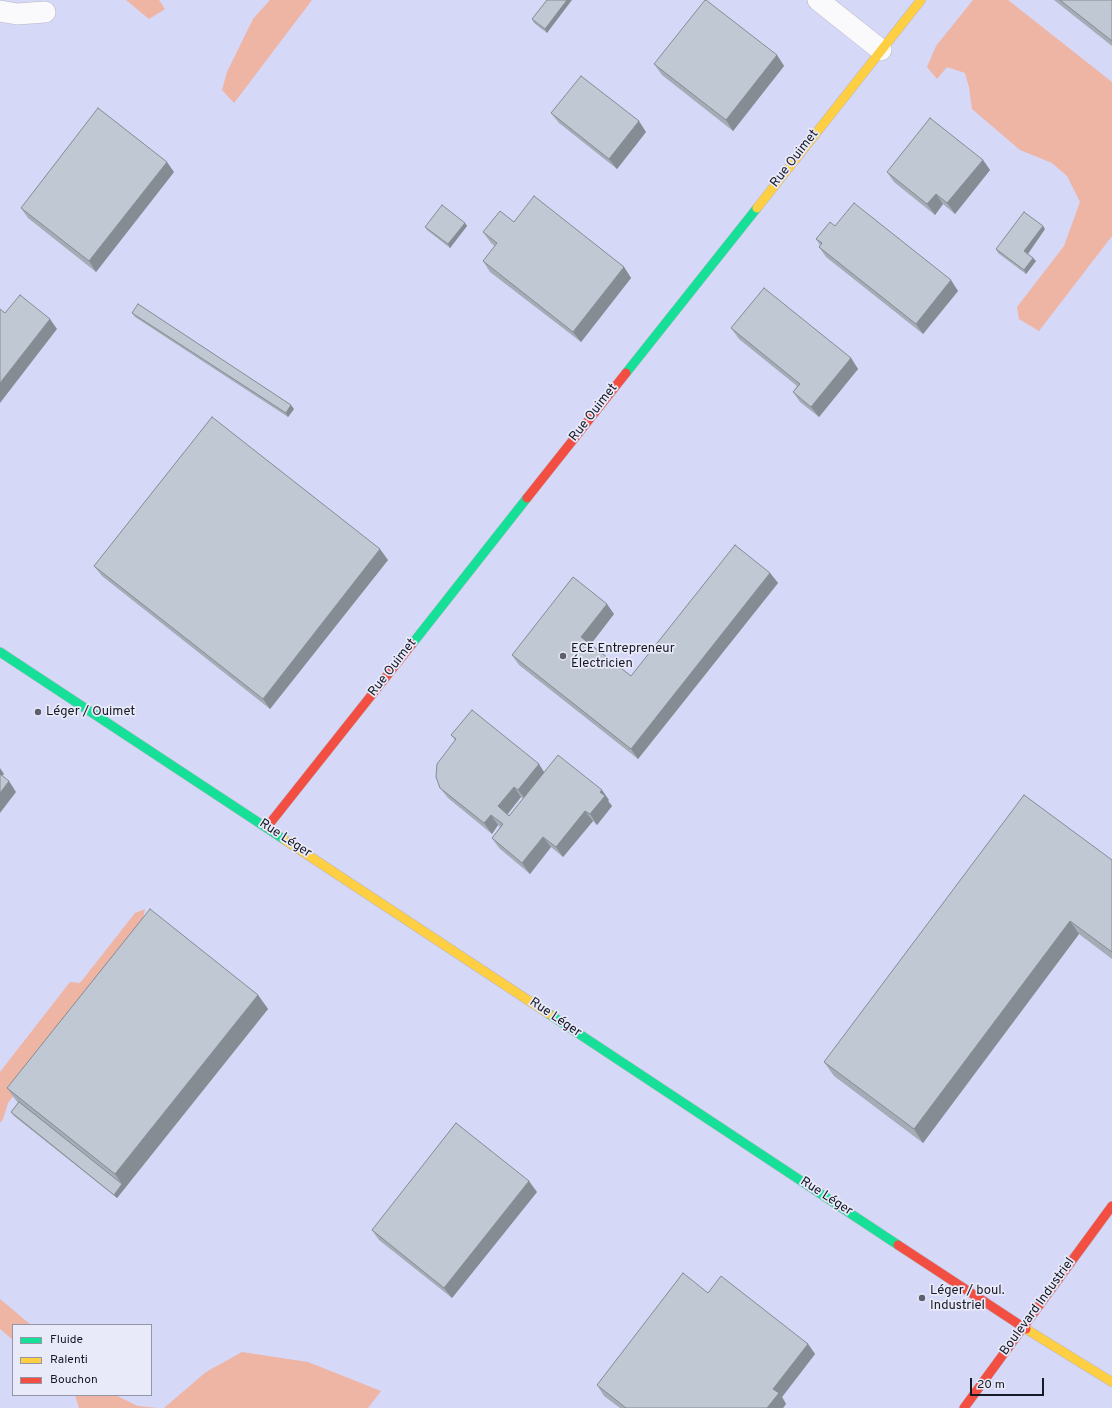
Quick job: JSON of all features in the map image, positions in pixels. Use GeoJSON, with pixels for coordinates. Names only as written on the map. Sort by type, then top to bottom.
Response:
{"type":"FeatureCollection","features":[{"type":"Feature","properties":{"kind":"street"},"geometry":{"type":"LineString","coordinates":[[818,0],[881,50]]}},
{"type":"Feature","properties":{"kind":"street","name":"Rue Ouimet"},"geometry":{"type":"LineString","coordinates":[[267,827],[921,0]]}},
{"type":"Feature","properties":{"kind":"street"},"geometry":{"type":"LineString","coordinates":[[0,11],[17,14],[45,12]]}},
{"type":"Feature","properties":{"kind":"street","name":"Rue Léger"},"geometry":{"type":"LineString","coordinates":[[0,652],[1023,1327],[1112,1382]]}},
{"type":"Feature","properties":{"kind":"street","name":"Boulevard Industriel"},"geometry":{"type":"LineString","coordinates":[[964,1408],[1112,1206]]}},
{"type":"Feature","properties":{"kind":"shaded area"},"geometry":{"type":"Polygon","coordinates":[[[0,0],[1112,0],[1112,1408],[0,1408],[0,0]]]}},
{"type":"Feature","properties":{"kind":"shaded area"},"geometry":{"type":"Polygon","coordinates":[[[126,0],[159,0],[165,9],[149,19],[126,0]]]}},
{"type":"Feature","properties":{"kind":"shaded area"},"geometry":{"type":"Polygon","coordinates":[[[270,0],[312,0],[234,103],[222,90],[227,72],[253,19],[270,0]]]}},
{"type":"Feature","properties":{"kind":"shaded area"},"geometry":{"type":"Polygon","coordinates":[[[973,0],[1008,0],[1112,82],[1112,236],[1039,331],[1019,319],[1017,307],[1064,246],[1080,202],[1067,176],[1052,163],[1020,150],[972,109],[969,87],[965,73],[947,67],[937,79],[927,67],[936,46],[973,0]]]}},
{"type":"Feature","properties":{"kind":"shaded area"},"geometry":{"type":"Polygon","coordinates":[[[145,909],[142,924],[8,1103],[3,1119],[0,1123],[0,1072],[70,982],[80,983],[135,913],[145,909]]]}},
{"type":"Feature","properties":{"kind":"shaded area"},"geometry":{"type":"Polygon","coordinates":[[[0,1299],[30,1324],[12,1324],[12,1339],[0,1329],[0,1299]]]}},
{"type":"Feature","properties":{"kind":"shaded area"},"geometry":{"type":"Polygon","coordinates":[[[242,1352],[308,1362],[381,1391],[368,1408],[164,1408],[206,1372],[242,1352]]]}},
{"type":"Feature","properties":{"kind":"shaded area"},"geometry":{"type":"Polygon","coordinates":[[[75,1396],[117,1396],[138,1406],[158,1408],[79,1408],[75,1396]]]}},
{"type":"Feature","properties":{"kind":"building"},"geometry":{"type":"Polygon","coordinates":[[[547,0],[567,0],[545,29],[532,19],[547,0]]]}},
{"type":"Feature","properties":{"kind":"building"},"geometry":{"type":"Polygon","coordinates":[[[705,0],[777,55],[726,120],[654,64],[705,0]]]}},
{"type":"Feature","properties":{"kind":"building"},"geometry":{"type":"Polygon","coordinates":[[[1060,0],[1112,0],[1112,41],[1060,0]]]}},
{"type":"Feature","properties":{"kind":"building"},"geometry":{"type":"Polygon","coordinates":[[[581,76],[639,121],[609,159],[551,113],[581,76]]]}},
{"type":"Feature","properties":{"kind":"building"},"geometry":{"type":"Polygon","coordinates":[[[98,108],[167,162],[89,261],[21,208],[98,108]]]}},
{"type":"Feature","properties":{"kind":"building"},"geometry":{"type":"Polygon","coordinates":[[[930,118],[983,160],[947,203],[936,194],[927,204],[887,172],[930,118]]]}},
{"type":"Feature","properties":{"kind":"building"},"geometry":{"type":"Polygon","coordinates":[[[534,196],[624,267],[573,332],[483,261],[497,243],[483,232],[500,211],[514,222],[534,196]]]}},
{"type":"Feature","properties":{"kind":"building"},"geometry":{"type":"Polygon","coordinates":[[[854,203],[951,280],[916,324],[819,247],[822,243],[816,239],[830,222],[835,226],[854,203]]]}},
{"type":"Feature","properties":{"kind":"building"},"geometry":{"type":"Polygon","coordinates":[[[442,205],[465,223],[448,244],[425,227],[442,205]]]}},
{"type":"Feature","properties":{"kind":"building"},"geometry":{"type":"Polygon","coordinates":[[[1024,212],[1043,226],[1024,251],[1033,258],[1024,270],[996,249],[1024,212]]]}},
{"type":"Feature","properties":{"kind":"building"},"geometry":{"type":"Polygon","coordinates":[[[764,288],[851,358],[811,407],[793,392],[800,384],[731,328],[764,288]]]}},
{"type":"Feature","properties":{"kind":"building"},"geometry":{"type":"Polygon","coordinates":[[[20,295],[50,319],[0,383],[0,309],[5,313],[20,295]]]}},
{"type":"Feature","properties":{"kind":"building"},"geometry":{"type":"Polygon","coordinates":[[[138,304],[291,405],[286,413],[132,313],[138,304]]]}},
{"type":"Feature","properties":{"kind":"building"},"geometry":{"type":"Polygon","coordinates":[[[212,417],[380,549],[263,699],[94,566],[212,417]]]}},
{"type":"Feature","properties":{"kind":"building","name":"ECE Entrepreneur Électricien"},"geometry":{"type":"Polygon","coordinates":[[[735,545],[770,573],[631,749],[512,655],[573,577],[607,604],[581,637],[631,676],[735,545]]]}},
{"type":"Feature","properties":{"kind":"building"},"geometry":{"type":"Polygon","coordinates":[[[472,710],[539,764],[518,790],[514,787],[498,806],[509,816],[558,755],[602,790],[600,792],[605,796],[590,814],[585,811],[556,847],[543,837],[522,863],[492,838],[503,824],[491,815],[484,823],[440,788],[436,777],[437,764],[456,739],[451,735],[472,710]]]}},
{"type":"Feature","properties":{"kind":"building"},"geometry":{"type":"Polygon","coordinates":[[[0,774],[9,781],[0,793],[0,774]]]}},
{"type":"Feature","properties":{"kind":"building"},"geometry":{"type":"Polygon","coordinates":[[[1024,795],[1112,860],[1112,952],[1070,921],[914,1129],[824,1062],[1024,795]]]}},
{"type":"Feature","properties":{"kind":"building"},"geometry":{"type":"Polygon","coordinates":[[[150,909],[258,995],[115,1174],[7,1088],[150,909]]]}},
{"type":"Feature","properties":{"kind":"building"},"geometry":{"type":"Polygon","coordinates":[[[19,1102],[122,1184],[114,1195],[11,1112],[19,1102]]]}},
{"type":"Feature","properties":{"kind":"building"},"geometry":{"type":"Polygon","coordinates":[[[456,1123],[529,1181],[444,1288],[372,1230],[456,1123]]]}},
{"type":"Feature","properties":{"kind":"building"},"geometry":{"type":"Polygon","coordinates":[[[683,1273],[708,1293],[721,1276],[808,1344],[773,1389],[779,1393],[767,1408],[626,1408],[597,1385],[683,1273]]]}},
{"type":"Feature","properties":{"kind":"traffic: fast"},"geometry":{"type":"LineString","coordinates":[[626,373],[757,208]]}},
{"type":"Feature","properties":{"kind":"traffic: fast"},"geometry":{"type":"LineString","coordinates":[[412,644],[527,498]]}},
{"type":"Feature","properties":{"kind":"traffic: fast"},"geometry":{"type":"LineString","coordinates":[[0,652],[285,840]]}},
{"type":"Feature","properties":{"kind":"traffic: fast"},"geometry":{"type":"LineString","coordinates":[[549,1014],[898,1245]]}},
{"type":"Feature","properties":{"kind":"traffic: slow"},"geometry":{"type":"LineString","coordinates":[[757,208],[921,0]]}},
{"type":"Feature","properties":{"kind":"traffic: slow"},"geometry":{"type":"LineString","coordinates":[[285,840],[549,1014]]}},
{"type":"Feature","properties":{"kind":"traffic: slow"},"geometry":{"type":"LineString","coordinates":[[1026,1329],[1112,1382]]}},
{"type":"Feature","properties":{"kind":"traffic: jam"},"geometry":{"type":"LineString","coordinates":[[527,498],[626,373]]}},
{"type":"Feature","properties":{"kind":"traffic: jam"},"geometry":{"type":"LineString","coordinates":[[267,827],[412,644]]}},
{"type":"Feature","properties":{"kind":"traffic: jam"},"geometry":{"type":"LineString","coordinates":[[964,1408],[1112,1206]]}},
{"type":"Feature","properties":{"kind":"traffic: jam"},"geometry":{"type":"LineString","coordinates":[[898,1245],[1026,1329]]}},
{"type":"Feature","properties":{"kind":"place","name":"ECE Entrepreneur Électricien"},"geometry":{"type":"Point","coordinates":[563,656]}},
{"type":"Feature","properties":{"kind":"place","name":"Léger / Ouimet"},"geometry":{"type":"Point","coordinates":[38,712]}},
{"type":"Feature","properties":{"kind":"place","name":"Léger / boul. Industriel"},"geometry":{"type":"Point","coordinates":[922,1298]}}]}
